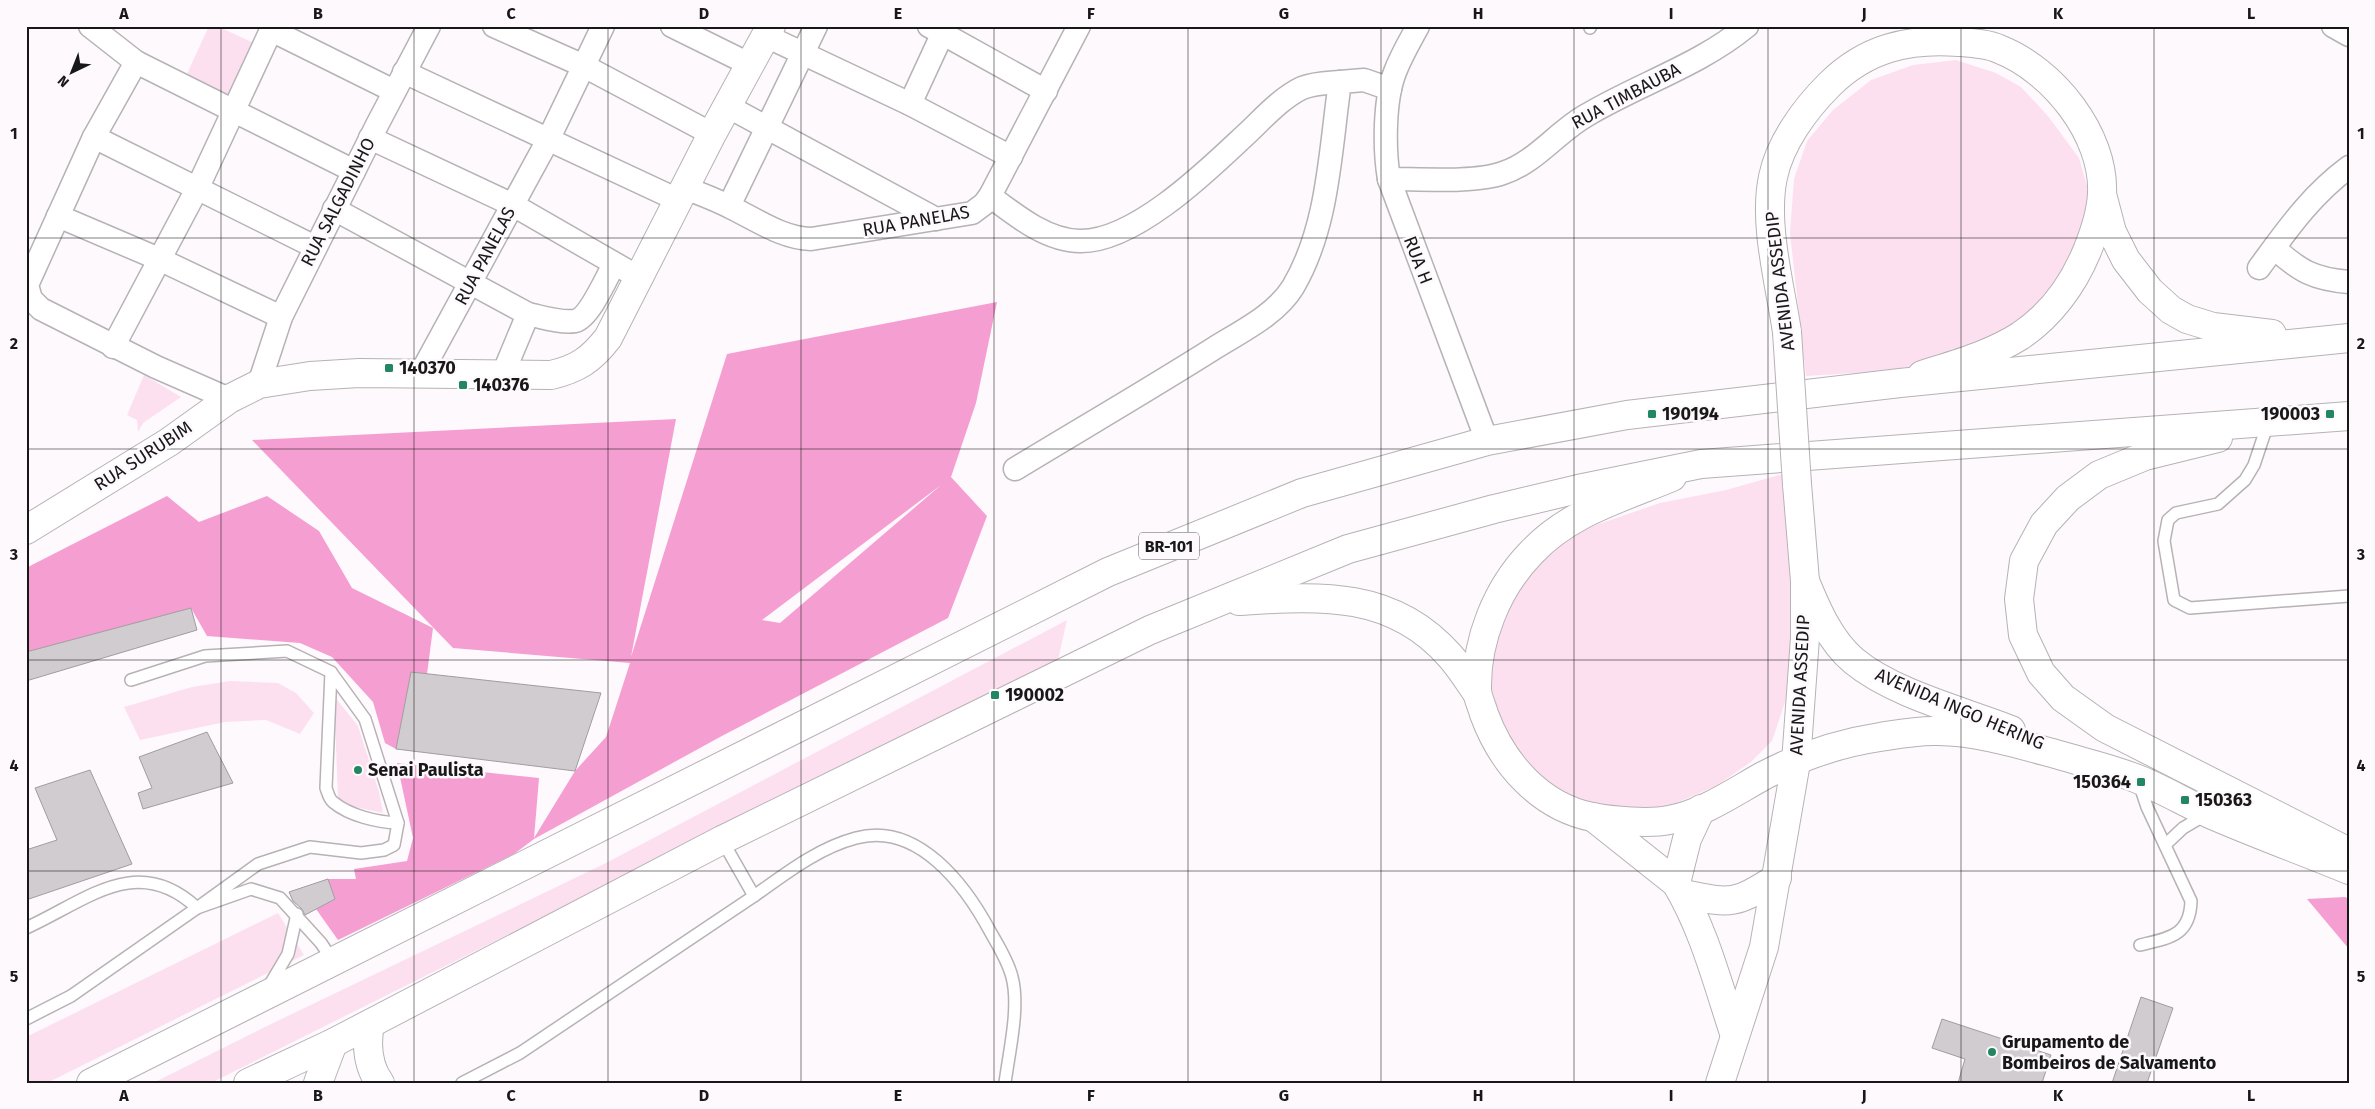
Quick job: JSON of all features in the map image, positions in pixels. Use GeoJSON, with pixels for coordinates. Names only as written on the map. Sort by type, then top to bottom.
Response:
{"type":"FeatureCollection","features":[{"type":"Feature","properties":{"kind":"main road"},"geometry":{"type":"LineString","coordinates":[[259,384],[310,376],[359,373],[550,375],[572,370],[586,361],[597,352],[608,338],[626,270],[682,194],[768,31]]}},
{"type":"Feature","properties":{"kind":"main road","name":"AVENIDA ASSEDIP"},"geometry":{"type":"LineString","coordinates":[[1720,1083],[1764,947],[1796,762],[1805,638],[1805,581],[1787,332],[1771,228],[1773,177],[1784,144],[1819,95],[1846,67],[1874,53],[1900,44],[1935,40],[1968,43],[1999,49],[2032,68],[2065,95],[2085,127],[2099,163],[2102,194],[2094,235],[2078,274],[2053,307],[2021,335],[1988,353],[1900,383]]}},
{"type":"Feature","properties":{"kind":"main road"},"geometry":{"type":"LineString","coordinates":[[2102,194],[2112,232],[2126,260],[2150,291],[2171,310],[2187,319],[2214,327],[2266,334],[2349,333]]}},
{"type":"Feature","properties":{"kind":"main road","name":"BR-101"},"geometry":{"type":"LineString","coordinates":[[91,1083],[1108,572],[1302,494],[1486,441],[1627,415],[1900,383],[2349,338]]}},
{"type":"Feature","properties":{"kind":"main road","name":"RUA SURUBIM"},"geometry":{"type":"LineString","coordinates":[[26,530],[169,442],[229,399],[259,384]]}},
{"type":"Feature","properties":{"kind":"main road"},"geometry":{"type":"LineString","coordinates":[[248,1083],[333,1044],[722,840],[1150,630],[1212,603],[1348,549],[1541,498],[1701,464],[2349,416]]}},
{"type":"Feature","properties":{"kind":"main road"},"geometry":{"type":"LineString","coordinates":[[2297,419],[2145,456],[2099,475],[2068,498],[2044,524],[2024,561],[2018,598],[2023,635],[2041,674],[2063,698],[2105,728],[2349,852]]}},
{"type":"Feature","properties":{"kind":"main road","name":"AVENIDA INGO HERING"},"geometry":{"type":"LineString","coordinates":[[1701,464],[1592,508],[1559,528],[1530,553],[1507,584],[1490,618],[1480,655],[1477,693],[1489,727],[1506,760],[1520,776],[1552,802],[1593,817],[1637,821],[1670,820],[1726,798],[1766,774],[1845,744],[1879,737],[1939,730],[2001,739],[2138,779],[2209,813],[2349,870]]}},
{"type":"Feature","properties":{"kind":"main road","name":"AVENIDA INGO HERING"},"geometry":{"type":"LineString","coordinates":[[1805,581],[1822,620],[1837,642],[1854,661],[1876,675],[1905,690],[2100,767]]}},
{"type":"Feature","properties":{"kind":"main road"},"geometry":{"type":"LineString","coordinates":[[1212,603],[1303,597],[1342,599],[1374,606],[1394,613],[1424,631],[1450,656],[1477,693]]}},
{"type":"Feature","properties":{"kind":"main road"},"geometry":{"type":"LineString","coordinates":[[1701,809],[1687,839],[1680,889],[1713,968],[1735,1036]]}},
{"type":"Feature","properties":{"kind":"main road"},"geometry":{"type":"LineString","coordinates":[[1593,817],[1680,889],[1724,902],[1736,901],[1754,893],[1777,878]]}},
{"type":"Feature","properties":{"kind":"main road"},"geometry":{"type":"LineString","coordinates":[[370,1024],[368,1054],[375,1076],[380,1083]]}},
{"type":"Feature","properties":{"kind":"main road"},"geometry":{"type":"LineString","coordinates":[[318,1083],[333,1044]]}},
{"type":"Feature","properties":{"kind":"street"},"geometry":{"type":"LineString","coordinates":[[90,26],[136,62],[354,171]]}},
{"type":"Feature","properties":{"kind":"street","name":"RUA SALGADINHO"},"geometry":{"type":"LineString","coordinates":[[259,384],[281,317],[370,138],[429,26]]}},
{"type":"Feature","properties":{"kind":"street"},"geometry":{"type":"LineString","coordinates":[[494,26],[584,66],[712,134]]}},
{"type":"Feature","properties":{"kind":"street","name":"RUA PANELAS"},"geometry":{"type":"LineString","coordinates":[[421,373],[548,140],[603,26]]}},
{"type":"Feature","properties":{"kind":"street"},"geometry":{"type":"LineString","coordinates":[[672,26],[751,65]]}},
{"type":"Feature","properties":{"kind":"street"},"geometry":{"type":"LineString","coordinates":[[730,206],[816,26]]}},
{"type":"Feature","properties":{"kind":"street","name":"RUA PANELAS"},"geometry":{"type":"LineString","coordinates":[[272,28],[399,82],[682,194],[730,206],[788,236],[799,239],[811,239],[972,213],[984,204],[1012,157],[1079,26]]}},
{"type":"Feature","properties":{"kind":"street"},"geometry":{"type":"LineString","coordinates":[[990,196],[1024,220],[1066,239],[1089,241],[1110,236],[1138,223],[1160,208],[1225,155],[1290,96],[1309,86],[1364,80],[1393,80],[1418,26]]}},
{"type":"Feature","properties":{"kind":"street","name":"RUA TIMBAUBA"},"geometry":{"type":"LineString","coordinates":[[1389,180],[1482,177],[1504,173],[1518,166],[1587,114],[1710,52],[1747,26]]}},
{"type":"Feature","properties":{"kind":"street"},"geometry":{"type":"LineString","coordinates":[[2333,26],[2349,35]]}},
{"type":"Feature","properties":{"kind":"street"},"geometry":{"type":"LineString","coordinates":[[113,347],[198,187],[272,28]]}},
{"type":"Feature","properties":{"kind":"street"},"geometry":{"type":"LineString","coordinates":[[910,104],[940,28],[1046,91]]}},
{"type":"Feature","properties":{"kind":"street"},"geometry":{"type":"LineString","coordinates":[[768,31],[804,54],[910,104],[1012,157]]}},
{"type":"Feature","properties":{"kind":"street"},"geometry":{"type":"LineString","coordinates":[[136,62],[94,137],[27,285],[28,293],[40,309],[113,347],[229,399]]}},
{"type":"Feature","properties":{"kind":"street","name":"RUA H"},"geometry":{"type":"LineString","coordinates":[[1393,80],[1384,153],[1389,180],[1486,441]]}},
{"type":"Feature","properties":{"kind":"street"},"geometry":{"type":"LineString","coordinates":[[1015,469],[1180,370],[1249,325],[1286,298],[1305,262],[1316,233],[1325,193],[1340,82]]}},
{"type":"Feature","properties":{"kind":"street"},"geometry":{"type":"LineString","coordinates":[[727,106],[769,126],[936,219]]}},
{"type":"Feature","properties":{"kind":"street"},"geometry":{"type":"LineString","coordinates":[[94,137],[198,187],[315,248]]}},
{"type":"Feature","properties":{"kind":"street"},"geometry":{"type":"LineString","coordinates":[[334,209],[471,281],[528,314],[564,321],[576,321],[588,311],[626,270],[513,205],[370,138]]}},
{"type":"Feature","properties":{"kind":"street"},"geometry":{"type":"LineString","coordinates":[[2259,268],[2291,222],[2314,197],[2349,167]]}},
{"type":"Feature","properties":{"kind":"street"},"geometry":{"type":"LineString","coordinates":[[58,216],[159,260],[281,317]]}},
{"type":"Feature","properties":{"kind":"street"},"geometry":{"type":"LineString","coordinates":[[2274,248],[2302,271],[2314,277],[2349,282]]}},
{"type":"Feature","properties":{"kind":"street"},"geometry":{"type":"LineString","coordinates":[[503,374],[528,314]]}},
{"type":"Feature","properties":{"kind":"lane"},"geometry":{"type":"LineString","coordinates":[[2267,426],[2254,465],[2245,480],[2218,504],[2176,513],[2168,520],[2164,541],[2174,600],[2190,608],[2349,596]]}},
{"type":"Feature","properties":{"kind":"lane"},"geometry":{"type":"LineString","coordinates":[[26,1019],[71,996],[258,864],[310,847],[361,853],[384,850],[394,845],[398,823],[365,720],[330,672],[287,651],[205,656],[131,680]]}},
{"type":"Feature","properties":{"kind":"lane"},"geometry":{"type":"LineString","coordinates":[[330,672],[326,788],[331,801],[347,811],[382,822],[398,823]]}},
{"type":"Feature","properties":{"kind":"lane"},"geometry":{"type":"LineString","coordinates":[[2138,779],[2147,807],[2191,901],[2190,916],[2178,933],[2140,945]]}},
{"type":"Feature","properties":{"kind":"lane"},"geometry":{"type":"LineString","coordinates":[[2165,845],[2183,828],[2209,813]]}},
{"type":"Feature","properties":{"kind":"lane"},"geometry":{"type":"LineString","coordinates":[[462,1083],[520,1053],[818,854],[856,838],[881,836],[901,840],[937,860],[975,903],[1002,952],[1012,977],[1013,1014],[1005,1083]]}},
{"type":"Feature","properties":{"kind":"lane"},"geometry":{"type":"LineString","coordinates":[[722,840],[754,896]]}},
{"type":"Feature","properties":{"kind":"lane"},"geometry":{"type":"LineString","coordinates":[[26,928],[88,896],[124,882],[146,881],[164,885],[185,896],[197,908]]}},
{"type":"Feature","properties":{"kind":"lane"},"geometry":{"type":"LineString","coordinates":[[197,908],[251,889],[280,898],[297,914],[333,961]]}},
{"type":"Feature","properties":{"kind":"lane"},"geometry":{"type":"LineString","coordinates":[[262,997],[288,954],[297,914]]}},
{"type":"Feature","properties":{"kind":"shaded area"},"geometry":{"type":"Polygon","coordinates":[[[209,26],[217,26],[258,45],[232,100],[185,78],[209,26]]]}},
{"type":"Feature","properties":{"kind":"shaded area"},"geometry":{"type":"Polygon","coordinates":[[[1956,60],[1996,73],[2021,87],[2048,116],[2079,158],[2089,193],[2087,224],[2064,267],[2040,302],[2017,330],[1931,362],[1888,371],[1806,376],[1790,233],[1794,179],[1807,141],[1833,110],[1871,80],[1913,65],[1956,60]]]}},
{"type":"Feature","properties":{"kind":"shaded area"},"geometry":{"type":"Polygon","coordinates":[[[997,302],[976,403],[951,477],[987,516],[948,618],[720,737],[534,839],[514,854],[338,940],[316,909],[335,899],[328,879],[356,879],[354,869],[407,861],[413,838],[397,763],[539,778],[534,838],[575,771],[606,737],[630,663],[453,648],[252,440],[676,419],[631,657],[727,354],[997,302]],[[941,485],[762,620],[780,623],[941,485]]]}},
{"type":"Feature","properties":{"kind":"shaded area"},"geometry":{"type":"Polygon","coordinates":[[[144,375],[181,397],[143,423],[138,432],[137,420],[127,415],[144,375]]]}},
{"type":"Feature","properties":{"kind":"shaded area"},"geometry":{"type":"Polygon","coordinates":[[[1790,472],[1794,586],[1790,687],[1772,741],[1751,762],[1716,786],[1662,809],[1569,805],[1490,726],[1489,660],[1503,607],[1532,560],[1564,536],[1660,503],[1726,490],[1790,472]]]}},
{"type":"Feature","properties":{"kind":"shaded area"},"geometry":{"type":"Polygon","coordinates":[[[167,496],[199,522],[267,496],[319,531],[352,588],[433,628],[427,674],[411,673],[396,749],[385,743],[373,702],[332,657],[300,643],[207,636],[191,608],[26,652],[26,568],[167,496]]]}},
{"type":"Feature","properties":{"kind":"shaded area"},"geometry":{"type":"Polygon","coordinates":[[[1067,620],[1058,660],[211,1083],[153,1083],[271,1024],[604,864],[1067,620]]]}},
{"type":"Feature","properties":{"kind":"shaded area"},"geometry":{"type":"Polygon","coordinates":[[[230,681],[278,683],[296,693],[314,713],[300,734],[266,720],[225,722],[140,740],[124,707],[192,687],[230,681]]]}},
{"type":"Feature","properties":{"kind":"shaded area"},"geometry":{"type":"Polygon","coordinates":[[[334,696],[358,726],[379,792],[383,813],[350,806],[338,798],[334,696]]]}},
{"type":"Feature","properties":{"kind":"shaded area"},"geometry":{"type":"Polygon","coordinates":[[[2345,897],[2349,899],[2349,949],[2307,899],[2345,897]]]}},
{"type":"Feature","properties":{"kind":"shaded area"},"geometry":{"type":"Polygon","coordinates":[[[278,913],[304,955],[47,1083],[26,1083],[26,1037],[278,913]]]}},
{"type":"Feature","properties":{"kind":"building"},"geometry":{"type":"Polygon","coordinates":[[[191,608],[197,630],[26,681],[26,652],[191,608]]]}},
{"type":"Feature","properties":{"kind":"building"},"geometry":{"type":"Polygon","coordinates":[[[411,672],[601,693],[575,771],[396,749],[411,672]]]}},
{"type":"Feature","properties":{"kind":"building"},"geometry":{"type":"Polygon","coordinates":[[[207,732],[233,783],[143,809],[138,793],[152,788],[139,757],[207,732]]]}},
{"type":"Feature","properties":{"kind":"building"},"geometry":{"type":"Polygon","coordinates":[[[90,770],[132,864],[26,900],[26,850],[57,840],[35,788],[90,770]]]}},
{"type":"Feature","properties":{"kind":"building"},"geometry":{"type":"Polygon","coordinates":[[[328,879],[335,899],[305,915],[302,909],[293,901],[289,892],[328,879]]]}},
{"type":"Feature","properties":{"kind":"building","name":"Grupamento de Bombeiros de Salvamento"},"geometry":{"type":"Polygon","coordinates":[[[2141,997],[2173,1008],[2147,1083],[2112,1083],[2141,997]]]}},
{"type":"Feature","properties":{"kind":"building","name":"Grupamento de Bombeiros de Salvamento"},"geometry":{"type":"Polygon","coordinates":[[[1942,1019],[2051,1055],[2042,1083],[1958,1083],[1965,1059],[1932,1048],[1942,1019]]]}},
{"type":"Feature","properties":{"kind":"place","name":"140370"},"geometry":{"type":"Point","coordinates":[389,368]}},
{"type":"Feature","properties":{"kind":"place","name":"140376"},"geometry":{"type":"Point","coordinates":[463,385]}},
{"type":"Feature","properties":{"kind":"place","name":"190194"},"geometry":{"type":"Point","coordinates":[1652,414]}},
{"type":"Feature","properties":{"kind":"place","name":"190003"},"geometry":{"type":"Point","coordinates":[2330,414]}},
{"type":"Feature","properties":{"kind":"place","name":"190002"},"geometry":{"type":"Point","coordinates":[995,695]}},
{"type":"Feature","properties":{"kind":"place","name":"Senai Paulista"},"geometry":{"type":"Point","coordinates":[358,770]}},
{"type":"Feature","properties":{"kind":"place","name":"150364"},"geometry":{"type":"Point","coordinates":[2141,782]}},
{"type":"Feature","properties":{"kind":"place","name":"150363"},"geometry":{"type":"Point","coordinates":[2185,800]}},
{"type":"Feature","properties":{"kind":"place","name":"Grupamento de Bombeiros de Salvamento"},"geometry":{"type":"Point","coordinates":[1992,1052]}}]}
